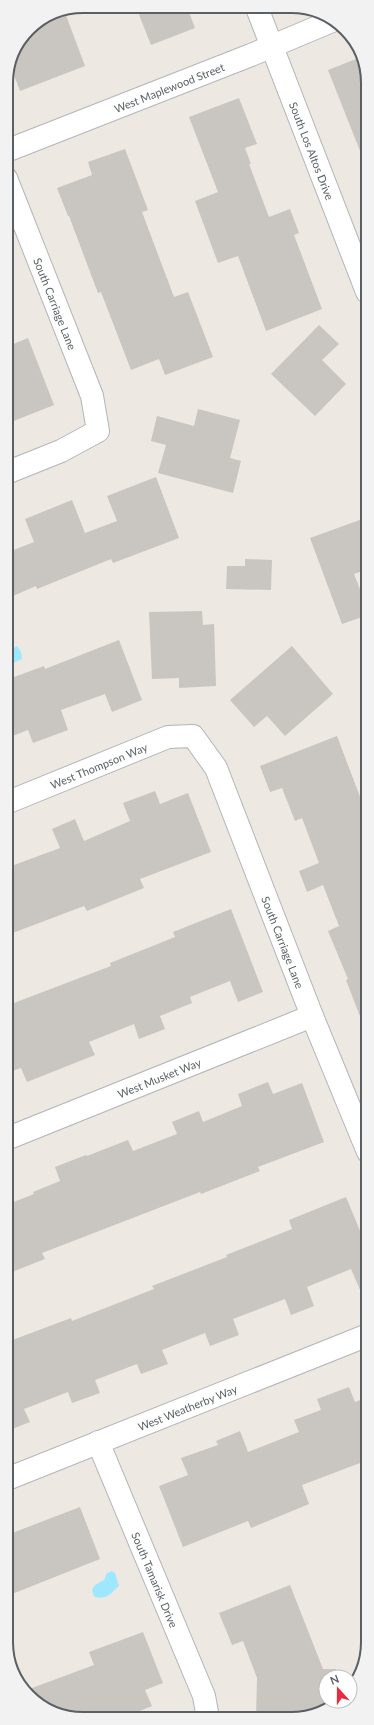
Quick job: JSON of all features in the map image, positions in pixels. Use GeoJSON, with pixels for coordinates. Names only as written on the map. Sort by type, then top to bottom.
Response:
{"type":"FeatureCollection","features":[{"type":"Feature","properties":{"kind":"street","name":"South Los Altos Drive"},"geometry":{"type":"LineString","coordinates":[[259,13],[361,276]]}},
{"type":"Feature","properties":{"kind":"street","name":"West Maplewood Street"},"geometry":{"type":"LineString","coordinates":[[13,148],[327,23]]}},
{"type":"Feature","properties":{"kind":"street","name":"South Carriage Lane"},"geometry":{"type":"LineString","coordinates":[[13,196],[92,396],[98,432],[61,451],[13,470]]}},
{"type":"Feature","properties":{"kind":"street","name":"West Thompson Way"},"geometry":{"type":"LineString","coordinates":[[13,800],[168,736],[193,736]]}},
{"type":"Feature","properties":{"kind":"street","name":"South Carriage Lane"},"geometry":{"type":"LineString","coordinates":[[193,736],[216,768],[312,1016],[361,1135]]}},
{"type":"Feature","properties":{"kind":"street","name":"West Musket Way"},"geometry":{"type":"LineString","coordinates":[[13,1137],[312,1016]]}},
{"type":"Feature","properties":{"kind":"street","name":"West Weatherby Way"},"geometry":{"type":"LineString","coordinates":[[13,1477],[361,1338]]}},
{"type":"Feature","properties":{"kind":"street","name":"South Tamarisk Drive"},"geometry":{"type":"LineString","coordinates":[[98,1442],[204,1696],[207,1712]]}},
{"type":"Feature","properties":{"kind":"water"},"geometry":{"type":"Polygon","coordinates":[[[13,646],[14,648],[17,646],[21,652],[22,659],[13,663],[13,646]]]}},
{"type":"Feature","properties":{"kind":"water"},"geometry":{"type":"Polygon","coordinates":[[[112,1571],[115,1573],[119,1586],[107,1596],[100,1598],[95,1597],[92,1591],[94,1586],[104,1580],[107,1573],[112,1571]]]}},
{"type":"Feature","properties":{"kind":"building"},"geometry":{"type":"Polygon","coordinates":[[[138,13],[189,13],[195,28],[151,45],[138,13]]]}},
{"type":"Feature","properties":{"kind":"building"},"geometry":{"type":"Polygon","coordinates":[[[66,16],[85,66],[20,91],[14,74],[20,52],[27,40],[48,22],[66,16]]]}},
{"type":"Feature","properties":{"kind":"building"},"geometry":{"type":"Polygon","coordinates":[[[356,59],[359,68],[361,83],[361,153],[328,70],[356,59]]]}},
{"type":"Feature","properties":{"kind":"building"},"geometry":{"type":"Polygon","coordinates":[[[239,98],[257,144],[245,148],[251,164],[249,164],[269,217],[290,209],[299,233],[294,235],[322,309],[266,331],[238,256],[218,263],[195,201],[218,192],[189,117],[239,98]]]}},
{"type":"Feature","properties":{"kind":"building"},"geometry":{"type":"Polygon","coordinates":[[[125,149],[148,210],[142,212],[174,297],[188,292],[213,357],[165,375],[159,359],[131,370],[101,292],[98,293],[57,188],[92,175],[88,162],[125,149]]]}},
{"type":"Feature","properties":{"kind":"building"},"geometry":{"type":"Polygon","coordinates":[[[319,325],[339,344],[322,360],[346,384],[315,416],[271,374],[319,325]]]}},
{"type":"Feature","properties":{"kind":"building"},"geometry":{"type":"Polygon","coordinates":[[[28,338],[54,405],[13,421],[13,344],[28,338]]]}},
{"type":"Feature","properties":{"kind":"building"},"geometry":{"type":"Polygon","coordinates":[[[198,409],[240,420],[230,458],[241,461],[233,493],[158,473],[166,445],[151,441],[157,416],[194,426],[198,409]]]}},
{"type":"Feature","properties":{"kind":"building"},"geometry":{"type":"Polygon","coordinates":[[[156,477],[179,538],[113,563],[111,559],[37,589],[36,586],[13,596],[13,550],[34,542],[25,519],[72,500],[85,533],[117,521],[107,496],[156,477]]]}},
{"type":"Feature","properties":{"kind":"building"},"geometry":{"type":"Polygon","coordinates":[[[361,520],[361,572],[354,574],[361,592],[361,617],[342,624],[310,538],[361,520]]]}},
{"type":"Feature","properties":{"kind":"building"},"geometry":{"type":"Polygon","coordinates":[[[245,559],[272,560],[271,590],[226,589],[227,566],[245,566],[245,559]]]}},
{"type":"Feature","properties":{"kind":"building"},"geometry":{"type":"Polygon","coordinates":[[[202,611],[203,625],[214,624],[216,686],[179,688],[179,678],[152,679],[149,612],[202,611]]]}},
{"type":"Feature","properties":{"kind":"building"},"geometry":{"type":"Polygon","coordinates":[[[119,640],[142,700],[112,712],[105,694],[61,710],[68,730],[33,743],[28,730],[13,736],[13,677],[44,666],[45,669],[119,640]]]}},
{"type":"Feature","properties":{"kind":"building"},"geometry":{"type":"Polygon","coordinates":[[[292,646],[333,694],[285,736],[267,716],[254,727],[230,700],[292,646]]]}},
{"type":"Feature","properties":{"kind":"building"},"geometry":{"type":"Polygon","coordinates":[[[337,736],[361,799],[361,1019],[346,980],[348,979],[328,931],[339,926],[323,885],[307,892],[299,871],[319,863],[302,818],[295,821],[282,788],[270,792],[260,766],[337,736]]]}},
{"type":"Feature","properties":{"kind":"building"},"geometry":{"type":"Polygon","coordinates":[[[155,791],[160,804],[188,793],[211,852],[140,879],[144,888],[87,911],[84,906],[13,933],[13,865],[60,848],[52,829],[75,819],[84,841],[130,821],[123,803],[155,791]]]}},
{"type":"Feature","properties":{"kind":"building"},"geometry":{"type":"Polygon","coordinates":[[[231,909],[263,992],[238,1002],[230,981],[190,997],[192,1003],[160,1016],[165,1029],[139,1039],[134,1024],[89,1042],[95,1055],[27,1082],[21,1068],[13,1071],[13,1003],[111,966],[110,963],[175,937],[173,932],[231,909]]]}},
{"type":"Feature","properties":{"kind":"building"},"geometry":{"type":"Polygon","coordinates":[[[268,1082],[273,1094],[302,1083],[324,1142],[258,1167],[260,1171],[201,1194],[200,1192],[42,1253],[45,1259],[13,1272],[13,1202],[60,1181],[55,1167],[128,1140],[133,1151],[177,1134],[172,1122],[199,1111],[203,1122],[242,1106],[238,1094],[268,1082]]]}},
{"type":"Feature","properties":{"kind":"building"},"geometry":{"type":"Polygon","coordinates":[[[346,1197],[361,1233],[361,1292],[351,1269],[307,1287],[314,1306],[291,1315],[285,1299],[233,1319],[239,1335],[210,1346],[205,1333],[162,1350],[168,1364],[141,1374],[137,1364],[95,1380],[100,1393],[72,1403],[68,1392],[24,1409],[30,1422],[13,1429],[13,1340],[71,1318],[72,1321],[154,1289],[152,1286],[227,1257],[226,1255],[292,1229],[289,1220],[346,1197]]]}},
{"type":"Feature","properties":{"kind":"building"},"geometry":{"type":"Polygon","coordinates":[[[349,1387],[355,1402],[361,1400],[361,1463],[302,1485],[309,1504],[251,1528],[248,1521],[183,1547],[159,1486],[188,1475],[181,1458],[218,1445],[216,1441],[240,1431],[248,1452],[299,1432],[294,1420],[321,1410],[317,1399],[349,1387]]]}},
{"type":"Feature","properties":{"kind":"building"},"geometry":{"type":"Polygon","coordinates":[[[80,1507],[100,1559],[13,1594],[13,1533],[80,1507]]]}},
{"type":"Feature","properties":{"kind":"building"},"geometry":{"type":"Polygon","coordinates":[[[290,1585],[323,1669],[318,1669],[318,1707],[309,1710],[291,1712],[256,1712],[257,1678],[243,1641],[232,1645],[219,1613],[290,1585]]]}},
{"type":"Feature","properties":{"kind":"building"},"geometry":{"type":"Polygon","coordinates":[[[143,1632],[163,1683],[145,1690],[152,1706],[138,1712],[69,1711],[48,1703],[31,1689],[94,1665],[89,1652],[143,1632]]]}}]}
